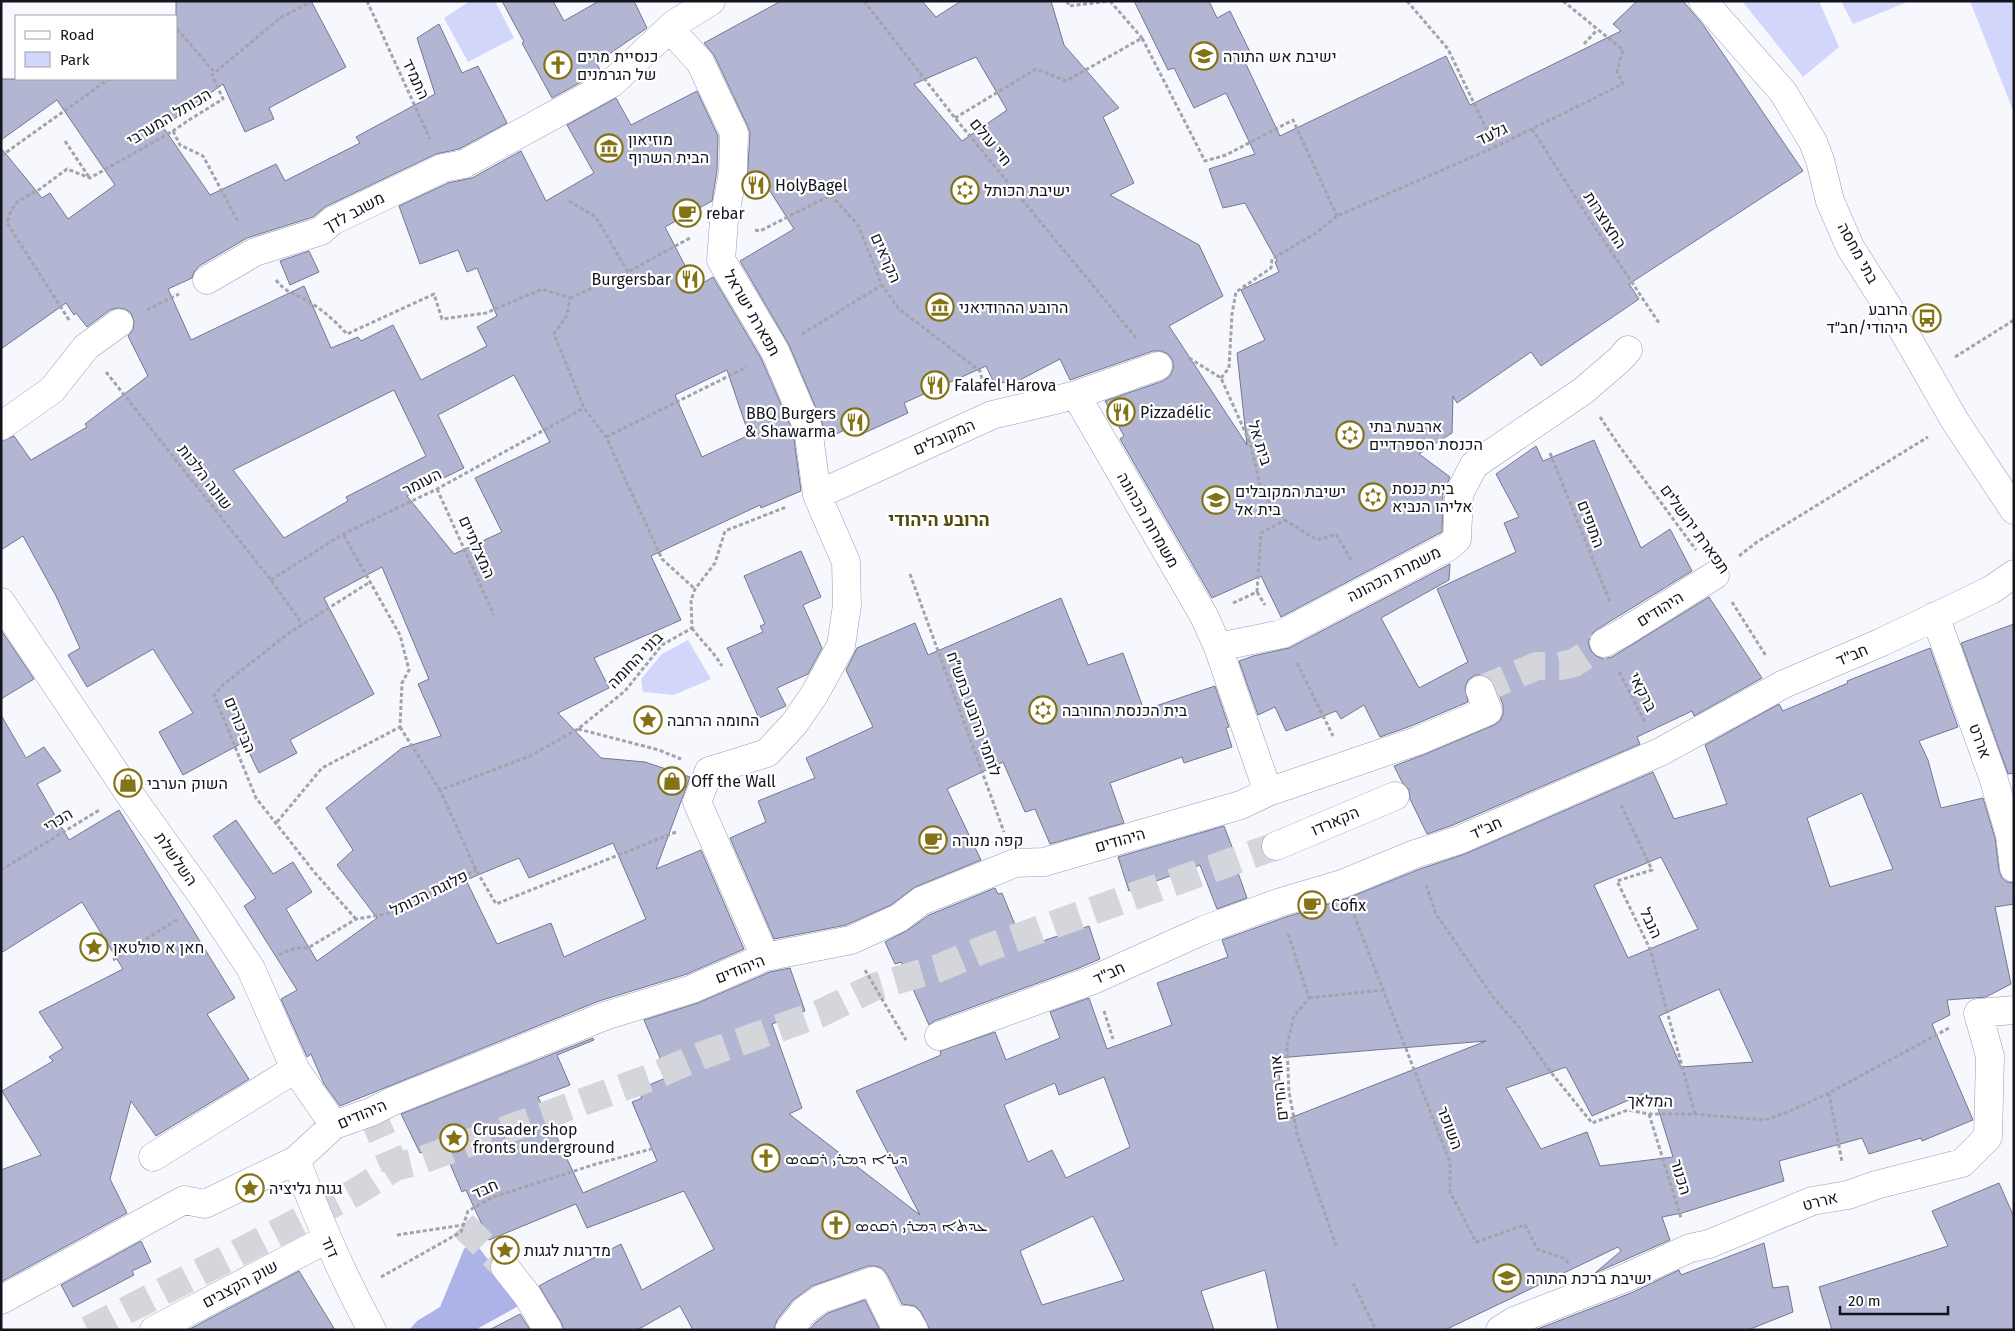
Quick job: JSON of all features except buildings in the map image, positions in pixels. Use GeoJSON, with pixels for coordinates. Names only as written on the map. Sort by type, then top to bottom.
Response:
{"type":"FeatureCollection","features":[{"type":"Feature","properties":{"kind":"street","name":"משגב לדך"},"geometry":{"type":"LineString","coordinates":[[206,280],[255,252],[321,231],[332,221],[443,168],[464,164],[612,83],[674,24],[711,1]]}},
{"type":"Feature","properties":{"kind":"street","name":"בתי מחסה"},"geometry":{"type":"LineString","coordinates":[[1703,1],[1783,92],[1813,142],[1820,160],[1830,201],[1850,247],[1928,373],[1961,432],[2014,510]]}},
{"type":"Feature","properties":{"kind":"street","name":"תפארת ישראל"},"geometry":{"type":"LineString","coordinates":[[670,29],[700,62],[734,133],[733,172],[724,220],[721,260],[775,351],[808,428],[817,494],[846,562],[847,605],[841,646],[814,695],[794,724],[767,753],[709,771]]}},
{"type":"Feature","properties":{"kind":"street"},"geometry":{"type":"LineString","coordinates":[[1,426],[52,390],[86,346],[119,323]]}},
{"type":"Feature","properties":{"kind":"street","name":"משמרת הכהונה"},"geometry":{"type":"LineString","coordinates":[[1218,647],[1282,634],[1448,547],[1457,539],[1459,494],[1474,465],[1583,391],[1628,350]]}},
{"type":"Feature","properties":{"kind":"street","name":"המקובלים"},"geometry":{"type":"LineString","coordinates":[[817,494],[992,415],[1076,395],[1158,366]]}},
{"type":"Feature","properties":{"kind":"street","name":"משמרות הכהונה"},"geometry":{"type":"LineString","coordinates":[[1076,395],[1204,616],[1218,647],[1268,792]]}},
{"type":"Feature","properties":{"kind":"street","name":"חב\"ד"},"geometry":{"type":"LineString","coordinates":[[939,1036],[1092,980],[1204,930],[1278,902],[1342,884],[1416,854],[1459,840],[1660,752],[1784,684],[1882,642],[1991,590],[2014,574]]}},
{"type":"Feature","properties":{"kind":"street","name":"היהודים"},"geometry":{"type":"LineString","coordinates":[[1614,638],[1715,575]]}},
{"type":"Feature","properties":{"kind":"street","name":"השלשלת"},"geometry":{"type":"LineString","coordinates":[[1,602],[128,792],[206,901],[250,969],[295,1068],[334,1125]]}},
{"type":"Feature","properties":{"kind":"street","name":"אררט"},"geometry":{"type":"LineString","coordinates":[[1935,616],[1993,777],[2010,835],[2014,868]]}},
{"type":"Feature","properties":{"kind":"street","name":"היהודים"},"geometry":{"type":"LineString","coordinates":[[1,1300],[184,1200],[205,1204],[296,1160],[334,1125],[371,1112],[393,1100],[604,1016],[692,989],[765,957],[851,940],[899,918],[921,901],[1015,863],[1044,862],[1241,805],[1268,792],[1380,752],[1417,741],[1488,711],[1480,690]]}},
{"type":"Feature","properties":{"kind":"street"},"geometry":{"type":"LineString","coordinates":[[709,771],[697,802],[765,957]]}},
{"type":"Feature","properties":{"kind":"street","name":"הקארדו"},"geometry":{"type":"LineString","coordinates":[[1276,846],[1395,796]]}},
{"type":"Feature","properties":{"kind":"street"},"geometry":{"type":"LineString","coordinates":[[1978,1013],[2014,1010]]}},
{"type":"Feature","properties":{"kind":"street","name":"אררט"},"geometry":{"type":"LineString","coordinates":[[1500,1330],[1514,1321],[1625,1278],[1690,1248],[1708,1244],[1812,1201],[1848,1195],[1876,1185],[1962,1163],[1988,1137],[1990,1056],[1978,1013]]}},
{"type":"Feature","properties":{"kind":"street"},"geometry":{"type":"LineString","coordinates":[[152,1157],[295,1068]]}},
{"type":"Feature","properties":{"kind":"street","name":"דוד"},"geometry":{"type":"LineString","coordinates":[[296,1160],[327,1239],[352,1294],[372,1330]]}},
{"type":"Feature","properties":{"kind":"street","name":"שוק הקצבים"},"geometry":{"type":"LineString","coordinates":[[154,1330],[327,1239]]}},
{"type":"Feature","properties":{"kind":"street"},"geometry":{"type":"LineString","coordinates":[[505,1267],[527,1294],[548,1330]]}},
{"type":"Feature","properties":{"kind":"street"},"geometry":{"type":"LineString","coordinates":[[789,1330],[805,1310],[821,1299],[872,1281],[892,1320],[908,1320],[914,1330]]}},
{"type":"Feature","properties":{"kind":"path","name":"הכותל המערבי"},"geometry":{"type":"LineString","coordinates":[[90,178],[173,131],[224,99],[212,75],[280,18],[313,1]]}},
{"type":"Feature","properties":{"kind":"path","name":"התמיד"},"geometry":{"type":"LineString","coordinates":[[367,1],[443,168]]}},
{"type":"Feature","properties":{"kind":"path","name":"חיי עולם"},"geometry":{"type":"LineString","coordinates":[[864,1],[955,118],[1158,366]]}},
{"type":"Feature","properties":{"kind":"path"},"geometry":{"type":"LineString","coordinates":[[1067,1],[1069,6],[1110,1],[1142,38],[1205,161],[1226,155],[1293,120],[1337,216]]}},
{"type":"Feature","properties":{"kind":"path"},"geometry":{"type":"LineString","coordinates":[[1407,1],[1448,49],[1495,147]]}},
{"type":"Feature","properties":{"kind":"path"},"geometry":{"type":"LineString","coordinates":[[1563,1],[1597,30],[1584,44]]}},
{"type":"Feature","properties":{"kind":"path"},"geometry":{"type":"LineString","coordinates":[[178,30],[214,73]]}},
{"type":"Feature","properties":{"kind":"path","name":"גלעד"},"geometry":{"type":"LineString","coordinates":[[1221,378],[1229,368],[1232,314],[1236,292],[1271,268],[1272,259],[1316,233],[1337,216],[1495,147],[1623,84],[1617,71],[1622,50],[1597,30]]}},
{"type":"Feature","properties":{"kind":"path"},"geometry":{"type":"LineString","coordinates":[[955,118],[1036,70],[1066,81],[1142,38]]}},
{"type":"Feature","properties":{"kind":"path"},"geometry":{"type":"LineString","coordinates":[[1,156],[108,80]]}},
{"type":"Feature","properties":{"kind":"path","name":"החצוצרות"},"geometry":{"type":"LineString","coordinates":[[1532,129],[1658,323]]}},
{"type":"Feature","properties":{"kind":"path"},"geometry":{"type":"LineString","coordinates":[[173,131],[180,145],[203,156],[255,252],[283,289],[307,300],[332,318],[347,334],[434,294],[442,319],[486,313],[542,289],[570,298],[628,272],[724,220]]}},
{"type":"Feature","properties":{"kind":"path"},"geometry":{"type":"LineString","coordinates":[[65,141],[90,178]]}},
{"type":"Feature","properties":{"kind":"path","name":"שונה הלכות"},"geometry":{"type":"LineString","coordinates":[[90,178],[67,169],[40,189],[18,202],[11,210],[7,223],[86,346],[271,580],[302,624]]}},
{"type":"Feature","properties":{"kind":"path","name":"הקראים"},"geometry":{"type":"LineString","coordinates":[[724,220],[760,231],[831,195],[858,225],[882,285],[898,308],[980,371],[992,415]]}},
{"type":"Feature","properties":{"kind":"path"},"geometry":{"type":"LineString","coordinates":[[570,202],[596,217],[628,272]]}},
{"type":"Feature","properties":{"kind":"path"},"geometry":{"type":"LineString","coordinates":[[119,323],[206,280]]}},
{"type":"Feature","properties":{"kind":"path"},"geometry":{"type":"LineString","coordinates":[[606,437],[729,377],[882,285]]}},
{"type":"Feature","properties":{"kind":"path"},"geometry":{"type":"LineString","coordinates":[[570,298],[567,315],[554,334],[584,408],[606,437],[662,559],[695,589]]}},
{"type":"Feature","properties":{"kind":"path"},"geometry":{"type":"LineString","coordinates":[[1928,373],[2014,320]]}},
{"type":"Feature","properties":{"kind":"path"},"geometry":{"type":"LineString","coordinates":[[1158,366],[1188,357],[1221,378]]}},
{"type":"Feature","properties":{"kind":"path","name":"בית אל"},"geometry":{"type":"LineString","coordinates":[[1221,378],[1250,443],[1262,493],[1285,520],[1317,540],[1336,534],[1367,588]]}},
{"type":"Feature","properties":{"kind":"path","name":"תפארת ירושלים"},"geometry":{"type":"LineString","coordinates":[[1583,391],[1620,447],[1715,575],[1784,684]]}},
{"type":"Feature","properties":{"kind":"path","name":"העומר"},"geometry":{"type":"LineString","coordinates":[[271,580],[343,534],[437,489],[584,408]]}},
{"type":"Feature","properties":{"kind":"path","name":"התופים"},"geometry":{"type":"LineString","coordinates":[[1538,423],[1597,574],[1614,638]]}},
{"type":"Feature","properties":{"kind":"path"},"geometry":{"type":"LineString","coordinates":[[1715,575],[1756,542],[1961,432]]}},
{"type":"Feature","properties":{"kind":"path","name":"המצלתיים"},"geometry":{"type":"LineString","coordinates":[[437,489],[494,615]]}},
{"type":"Feature","properties":{"kind":"path"},"geometry":{"type":"LineString","coordinates":[[722,666],[717,657],[705,646],[692,628],[691,600],[695,589],[716,563],[725,531],[817,494]]}},
{"type":"Feature","properties":{"kind":"path"},"geometry":{"type":"LineString","coordinates":[[1257,592],[1261,533],[1285,520]]}},
{"type":"Feature","properties":{"kind":"path"},"geometry":{"type":"LineString","coordinates":[[343,534],[400,635],[409,670],[402,683],[400,727],[440,790],[476,870]]}},
{"type":"Feature","properties":{"kind":"path","name":"לוחמי הרובע בתש״ח"},"geometry":{"type":"LineString","coordinates":[[910,574],[1015,863]]}},
{"type":"Feature","properties":{"kind":"path","name":"הביכורים"},"geometry":{"type":"LineString","coordinates":[[356,919],[315,873],[277,822],[256,798],[214,695],[224,684],[302,624],[370,582]]}},
{"type":"Feature","properties":{"kind":"path","name":"בוני החומה"},"geometry":{"type":"LineString","coordinates":[[440,790],[530,756],[578,729],[625,692],[662,645],[692,628]]}},
{"type":"Feature","properties":{"kind":"path"},"geometry":{"type":"LineString","coordinates":[[1282,634],[1348,765]]}},
{"type":"Feature","properties":{"kind":"path","name":"ברקאי"},"geometry":{"type":"LineString","coordinates":[[1614,638],[1660,752]]}},
{"type":"Feature","properties":{"kind":"path"},"geometry":{"type":"LineString","coordinates":[[277,822],[322,768],[400,727]]}},
{"type":"Feature","properties":{"kind":"path"},"geometry":{"type":"LineString","coordinates":[[578,729],[659,750],[709,771]]}},
{"type":"Feature","properties":{"kind":"path","name":"הנבל"},"geometry":{"type":"LineString","coordinates":[[1606,775],[1652,870],[1617,881],[1650,949],[1695,1114]]}},
{"type":"Feature","properties":{"kind":"path","name":"הכרי"},"geometry":{"type":"LineString","coordinates":[[1,870],[128,792]]}},
{"type":"Feature","properties":{"kind":"path","name":"פלוגת הכותל"},"geometry":{"type":"LineString","coordinates":[[250,969],[295,948],[308,948],[356,919],[387,914],[476,870],[496,904],[705,821]]}},
{"type":"Feature","properties":{"kind":"path","name":"המלאך"},"geometry":{"type":"LineString","coordinates":[[1416,854],[1436,914],[1493,997],[1519,1027],[1549,1070],[1592,1123],[1628,1110],[1649,1114],[1695,1114],[1764,1120],[1788,1112],[1829,1093],[1978,1013]]}},
{"type":"Feature","properties":{"kind":"path","name":"השופר"},"geometry":{"type":"LineString","coordinates":[[1342,884],[1450,1162],[1450,1192],[1476,1242],[1525,1225],[1537,1249],[1566,1259],[1582,1295]]}},
{"type":"Feature","properties":{"kind":"path"},"geometry":{"type":"LineString","coordinates":[[113,960],[206,901]]}},
{"type":"Feature","properties":{"kind":"path"},"geometry":{"type":"LineString","coordinates":[[1278,902],[1309,998],[1383,990]]}},
{"type":"Feature","properties":{"kind":"path"},"geometry":{"type":"LineString","coordinates":[[851,940],[874,987],[907,1042]]}},
{"type":"Feature","properties":{"kind":"path","name":"אור החיים"},"geometry":{"type":"LineString","coordinates":[[1309,998],[1294,1016],[1287,1045],[1289,1092],[1297,1134],[1336,1245]]}},
{"type":"Feature","properties":{"kind":"path"},"geometry":{"type":"LineString","coordinates":[[1829,1093],[1848,1195]]}},
{"type":"Feature","properties":{"kind":"path","name":"הכנור"},"geometry":{"type":"LineString","coordinates":[[1649,1114],[1690,1248]]}},
{"type":"Feature","properties":{"kind":"path","name":"חבד"},"geometry":{"type":"LineString","coordinates":[[352,1294],[461,1232],[468,1211],[493,1197],[596,1164],[655,1148]]}},
{"type":"Feature","properties":{"kind":"path"},"geometry":{"type":"LineString","coordinates":[[396,1236],[463,1225]]}},
{"type":"Feature","properties":{"kind":"path"},"geometry":{"type":"LineString","coordinates":[[1353,1283],[1376,1330]]}},
{"type":"Feature","properties":{"kind":"green space"},"geometry":{"type":"Polygon","coordinates":[[[470,1],[495,1],[514,38],[468,62],[444,18],[470,1]]]}},
{"type":"Feature","properties":{"kind":"green space"},"geometry":{"type":"Polygon","coordinates":[[[1742,1],[1819,1],[1839,47],[1803,77],[1742,1]]]}},
{"type":"Feature","properties":{"kind":"green space"},"geometry":{"type":"Polygon","coordinates":[[[1841,1],[1910,1],[1853,24],[1841,1]]]}},
{"type":"Feature","properties":{"kind":"green space"},"geometry":{"type":"Polygon","coordinates":[[[1970,1],[2014,1],[2014,113],[1970,1]]]}},
{"type":"Feature","properties":{"kind":"green space"},"geometry":{"type":"Polygon","coordinates":[[[688,640],[711,679],[674,695],[643,692],[641,679],[662,654],[688,640]]]}},
{"type":"Feature","properties":{"kind":"shaded area"},"geometry":{"type":"Polygon","coordinates":[[[473,1240],[522,1304],[475,1330],[409,1330],[417,1321],[440,1307],[464,1249],[473,1240]]]}},
{"type":"Feature","properties":{"kind":"tunnel"},"geometry":{"type":"LineString","coordinates":[[1480,690],[1537,666],[1560,666],[1574,663],[1604,643]]}},
{"type":"Feature","properties":{"kind":"tunnel"},"geometry":{"type":"LineString","coordinates":[[88,1330],[356,1192],[395,1167],[416,1162],[649,1078],[703,1055],[819,1014],[874,987],[939,968],[987,948],[1276,846]]}},
{"type":"Feature","properties":{"kind":"tunnel"},"geometry":{"type":"LineString","coordinates":[[371,1112],[395,1167]]}},
{"type":"Feature","properties":{"kind":"tunnel"},"geometry":{"type":"LineString","coordinates":[[463,1225],[505,1267]]}},
{"type":"Feature","properties":{"kind":"place","name":"ישיבת אש התורה"},"geometry":{"type":"Point","coordinates":[1204,56]}},
{"type":"Feature","properties":{"kind":"place","name":"כנסיית מרים של הגרמנים"},"geometry":{"type":"Point","coordinates":[558,65]}},
{"type":"Feature","properties":{"kind":"place","name":"מוזיאון הבית השרוף"},"geometry":{"type":"Point","coordinates":[609,148]}},
{"type":"Feature","properties":{"kind":"place","name":"HolyBagel"},"geometry":{"type":"Point","coordinates":[756,185]}},
{"type":"Feature","properties":{"kind":"place","name":"ישיבת הכותל"},"geometry":{"type":"Point","coordinates":[965,190]}},
{"type":"Feature","properties":{"kind":"place","name":"rebar"},"geometry":{"type":"Point","coordinates":[687,213]}},
{"type":"Feature","properties":{"kind":"place","name":"Burgersbar"},"geometry":{"type":"Point","coordinates":[690,279]}},
{"type":"Feature","properties":{"kind":"place","name":"הרובע ההרודיאני"},"geometry":{"type":"Point","coordinates":[940,307]}},
{"type":"Feature","properties":{"kind":"place","name":"הרובע היהודי/חב״ד"},"geometry":{"type":"Point","coordinates":[1927,318]}},
{"type":"Feature","properties":{"kind":"place","name":"Falafel Harova"},"geometry":{"type":"Point","coordinates":[935,385]}},
{"type":"Feature","properties":{"kind":"place","name":"Pizzadélic"},"geometry":{"type":"Point","coordinates":[1121,412]}},
{"type":"Feature","properties":{"kind":"place","name":"BBQ Burgers & Shawarma"},"geometry":{"type":"Point","coordinates":[855,422]}},
{"type":"Feature","properties":{"kind":"place","name":"ארבעת בתי הכנסת הספרדיים"},"geometry":{"type":"Point","coordinates":[1350,435]}},
{"type":"Feature","properties":{"kind":"place","name":"בית כנסת אליהו הנביא"},"geometry":{"type":"Point","coordinates":[1373,497]}},
{"type":"Feature","properties":{"kind":"place","name":"ישיבת המקובלים בית אל"},"geometry":{"type":"Point","coordinates":[1216,500]}},
{"type":"Feature","properties":{"kind":"place","name":"בית הכנסת החורבה"},"geometry":{"type":"Point","coordinates":[1043,710]}},
{"type":"Feature","properties":{"kind":"place","name":"החומה הרחבה"},"geometry":{"type":"Point","coordinates":[648,720]}},
{"type":"Feature","properties":{"kind":"place","name":"Off the Wall"},"geometry":{"type":"Point","coordinates":[672,781]}},
{"type":"Feature","properties":{"kind":"place","name":"השוק הערבי"},"geometry":{"type":"Point","coordinates":[128,783]}},
{"type":"Feature","properties":{"kind":"place","name":"קפה מנורה"},"geometry":{"type":"Point","coordinates":[933,840]}},
{"type":"Feature","properties":{"kind":"place","name":"Cofix"},"geometry":{"type":"Point","coordinates":[1312,905]}},
{"type":"Feature","properties":{"kind":"place","name":"חאן א סולטאן"},"geometry":{"type":"Point","coordinates":[94,947]}},
{"type":"Feature","properties":{"kind":"place","name":"Crusader shop fronts underground"},"geometry":{"type":"Point","coordinates":[454,1138]}},
{"type":"Feature","properties":{"kind":"place","name":"ܕܝܪܐ ܕܡܪܝ ܪܩܘܣ"},"geometry":{"type":"Point","coordinates":[766,1158]}},
{"type":"Feature","properties":{"kind":"place","name":"גגות גליציה"},"geometry":{"type":"Point","coordinates":[250,1188]}},
{"type":"Feature","properties":{"kind":"place","name":"ܥܕܬܐ ܕܡܪܝ ܪܩܘܣ"},"geometry":{"type":"Point","coordinates":[836,1225]}},
{"type":"Feature","properties":{"kind":"place","name":"מדרגות לגגות"},"geometry":{"type":"Point","coordinates":[505,1250]}},
{"type":"Feature","properties":{"kind":"place","name":"ישיבת ברכת התורה"},"geometry":{"type":"Point","coordinates":[1507,1278]}},
{"type":"Feature","properties":{"kind":"district","name":"הרובע היהודי"},"geometry":{"type":"Point","coordinates":[939,520]}}]}
